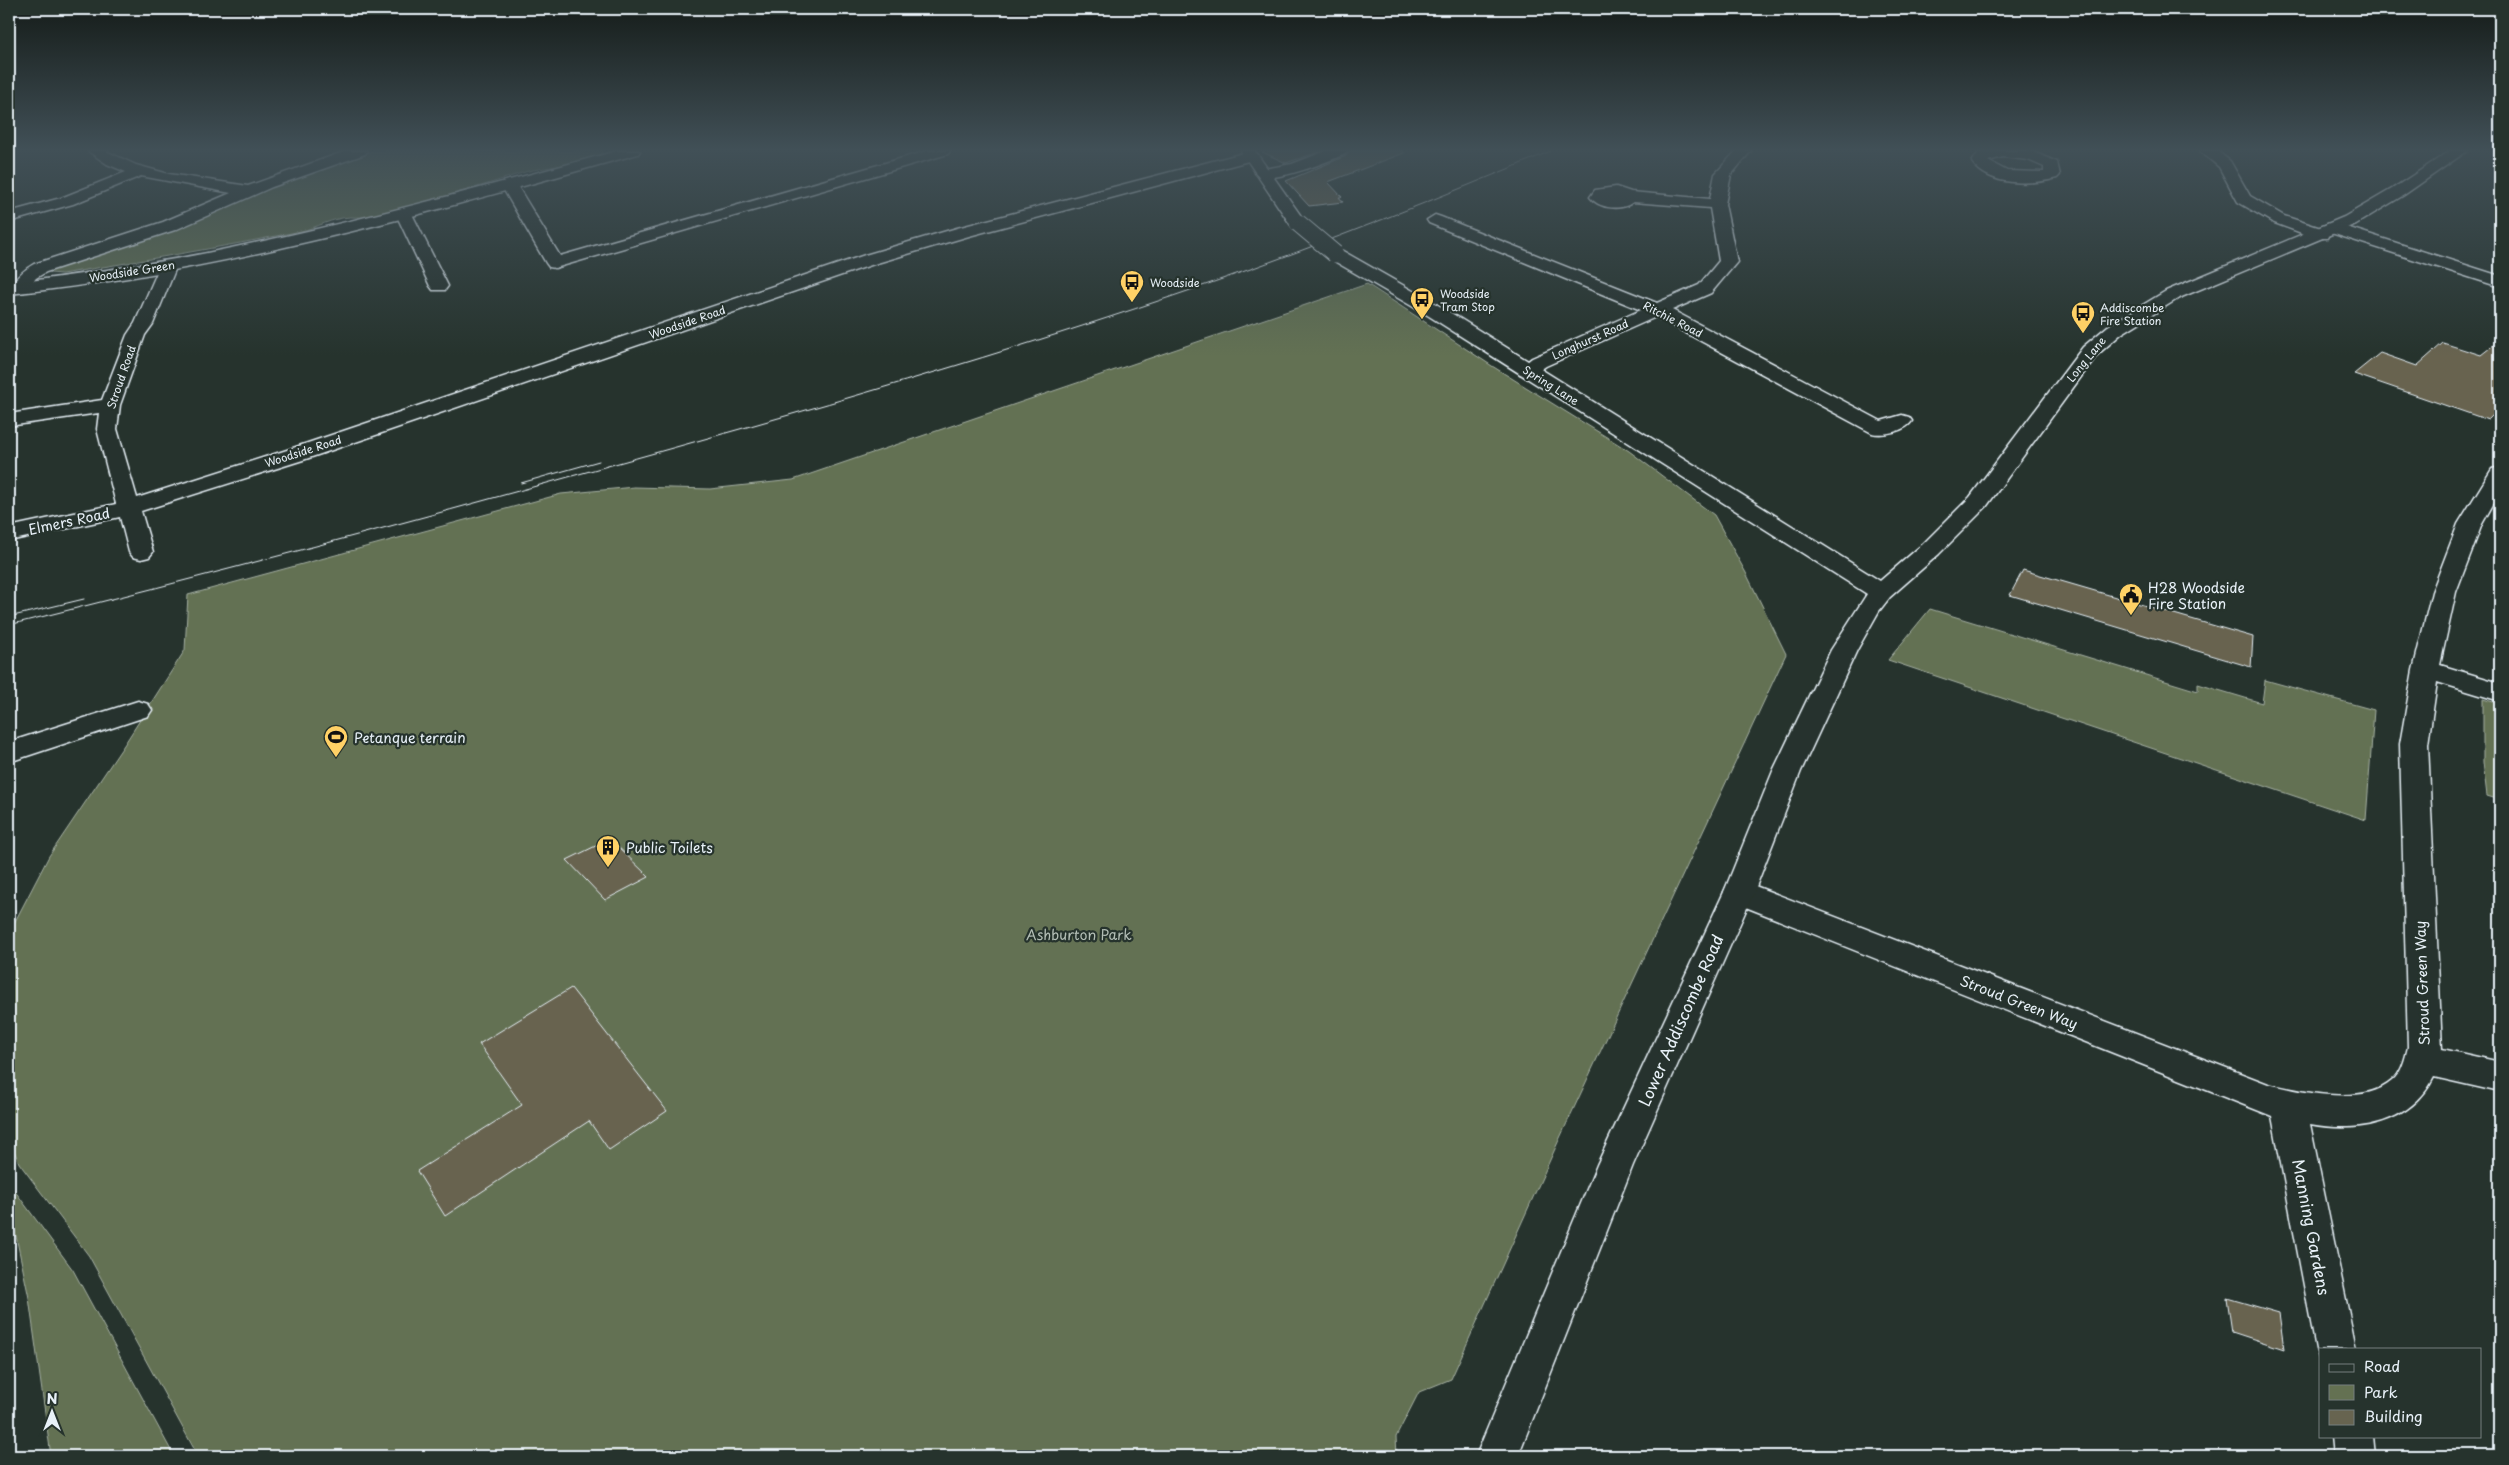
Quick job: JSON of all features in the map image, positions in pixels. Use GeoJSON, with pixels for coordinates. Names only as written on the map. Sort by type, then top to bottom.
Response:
{"type":"FeatureCollection","features":[{"type":"Feature","properties":{"kind":"street","name":"Woodside Green"},"geometry":{"type":"LineString","coordinates":[[14,288],[27,276],[40,268],[184,219]]}},
{"type":"Feature","properties":{"kind":"street","name":"Woodside Green"},"geometry":{"type":"LineString","coordinates":[[14,288],[168,265],[379,219]]}},
{"type":"Feature","properties":{"kind":"street"},"geometry":{"type":"LineString","coordinates":[[407,219],[439,286]]}},
{"type":"Feature","properties":{"kind":"street"},"geometry":{"type":"LineString","coordinates":[[529,219],[555,263],[699,219]]}},
{"type":"Feature","properties":{"kind":"street","name":"Woodside Road"},"geometry":{"type":"LineString","coordinates":[[129,508],[295,454],[870,259],[1009,219]]}},
{"type":"Feature","properties":{"kind":"street","name":"Spring Lane"},"geometry":{"type":"LineString","coordinates":[[1295,219],[1335,254],[1436,312],[1881,592]]}},
{"type":"Feature","properties":{"kind":"street","name":"Longhurst Road"},"geometry":{"type":"LineString","coordinates":[[1527,370],[1539,362],[1705,290],[1728,262],[1720,219]]}},
{"type":"Feature","properties":{"kind":"street"},"geometry":{"type":"LineString","coordinates":[[2279,219],[2327,231],[2500,282]]}},
{"type":"Feature","properties":{"kind":"street","name":"Long Lane"},"geometry":{"type":"LineString","coordinates":[[1881,592],[1931,549],[1978,502],[2090,352],[2106,335],[2148,307],[2351,219]]}},
{"type":"Feature","properties":{"kind":"street","name":"Ritchie Road"},"geometry":{"type":"LineString","coordinates":[[1435,220],[1658,310],[1879,429],[1902,421]]}},
{"type":"Feature","properties":{"kind":"street","name":"Stroud Road"},"geometry":{"type":"LineString","coordinates":[[141,552],[107,429],[110,405],[136,335],[144,324],[168,265]]}},
{"type":"Feature","properties":{"kind":"street"},"geometry":{"type":"LineString","coordinates":[[9,420],[110,405]]}},
{"type":"Feature","properties":{"kind":"street","name":"Stroud Green Way"},"geometry":{"type":"LineString","coordinates":[[1739,892],[2238,1088],[2288,1105],[2322,1111],[2369,1110],[2389,1103],[2405,1092],[2417,1078],[2424,1060],[2414,744],[2426,670],[2444,592],[2470,524],[2492,501],[2500,474]]}},
{"type":"Feature","properties":{"kind":"street","name":"Elmers Road"},"geometry":{"type":"LineString","coordinates":[[9,534],[129,508]]}},
{"type":"Feature","properties":{"kind":"street","name":"Lower Addiscombe Road"},"geometry":{"type":"LineString","coordinates":[[1497,1456],[1615,1165],[1686,1005],[1739,892],[1799,745],[1844,650],[1868,609],[1881,592]]}},
{"type":"Feature","properties":{"kind":"street"},"geometry":{"type":"LineString","coordinates":[[2426,670],[2500,692]]}},
{"type":"Feature","properties":{"kind":"street"},"geometry":{"type":"LineString","coordinates":[[9,752],[138,710]]}},
{"type":"Feature","properties":{"kind":"street"},"geometry":{"type":"LineString","coordinates":[[2424,1060],[2500,1077]]}},
{"type":"Feature","properties":{"kind":"street","name":"Manning Gardens"},"geometry":{"type":"LineString","coordinates":[[2288,1105],[2336,1348]]}},
{"type":"Feature","properties":{"kind":"street"},"geometry":{"type":"LineString","coordinates":[[2352,1438],[2354,1456]]}},
{"type":"Feature","properties":{"kind":"green space"},"geometry":{"type":"Polygon","coordinates":[[[184,219],[338,219],[301,231],[181,254],[62,274],[50,273],[50,270],[184,219]]]}},
{"type":"Feature","properties":{"kind":"green space","name":"Ashburton Park"},"geometry":{"type":"Polygon","coordinates":[[[1367,284],[1492,366],[1629,451],[1714,515],[1746,573],[1786,654],[1559,1140],[1451,1379],[1419,1392],[1396,1437],[1397,1456],[198,1456],[89,1256],[19,1163],[9,1138],[9,933],[49,856],[185,650],[188,595],[561,494],[634,487],[710,489],[793,480],[1367,284]]]}},
{"type":"Feature","properties":{"kind":"green space"},"geometry":{"type":"Polygon","coordinates":[[[1930,609],[2198,691],[2198,684],[2262,703],[2265,680],[2374,710],[2366,820],[1888,660],[1930,609]]]}},
{"type":"Feature","properties":{"kind":"green space"},"geometry":{"type":"Polygon","coordinates":[[[2483,699],[2500,704],[2500,800],[2487,796],[2483,762],[2483,699]]]}},
{"type":"Feature","properties":{"kind":"green space"},"geometry":{"type":"Polygon","coordinates":[[[9,1183],[73,1270],[174,1456],[51,1456],[29,1298],[9,1203],[9,1183]]]}},
{"type":"Feature","properties":{"kind":"building"},"geometry":{"type":"Polygon","coordinates":[[[2500,340],[2500,408],[2488,420],[2354,374],[2380,353],[2417,366],[2443,343],[2481,355],[2500,340]]]}},
{"type":"Feature","properties":{"kind":"building","name":"H28 Woodside Fire Station"},"geometry":{"type":"Polygon","coordinates":[[[2023,570],[2253,637],[2251,667],[2010,595],[2023,570]]]}},
{"type":"Feature","properties":{"kind":"building","name":"Public Toilets"},"geometry":{"type":"Polygon","coordinates":[[[610,839],[649,877],[605,900],[567,860],[610,839]]]}},
{"type":"Feature","properties":{"kind":"building"},"geometry":{"type":"Polygon","coordinates":[[[571,988],[667,1111],[609,1150],[589,1121],[445,1216],[417,1171],[522,1105],[479,1044],[571,988]]]}},
{"type":"Feature","properties":{"kind":"building"},"geometry":{"type":"Polygon","coordinates":[[[2227,1298],[2279,1313],[2284,1349],[2232,1332],[2227,1298]]]}},
{"type":"Feature","properties":{"kind":"tram line"},"geometry":{"type":"LineString","coordinates":[[9,625],[451,510],[906,381],[1135,309],[1254,268],[1384,219]]}},
{"type":"Feature","properties":{"kind":"tram line"},"geometry":{"type":"LineString","coordinates":[[521,483],[599,461]]}},
{"type":"Feature","properties":{"kind":"tram line"},"geometry":{"type":"LineString","coordinates":[[9,617],[84,599]]}},
{"type":"Feature","properties":{"kind":"place","name":"Woodside"},"geometry":{"type":"Point","coordinates":[1132,303]}},
{"type":"Feature","properties":{"kind":"place","name":"Woodside Tram Stop"},"geometry":{"type":"Point","coordinates":[1422,320]}},
{"type":"Feature","properties":{"kind":"place","name":"Addiscombe Fire Station"},"geometry":{"type":"Point","coordinates":[2083,334]}},
{"type":"Feature","properties":{"kind":"place","name":"H28 Woodside Fire Station"},"geometry":{"type":"Point","coordinates":[2131,616]}},
{"type":"Feature","properties":{"kind":"place","name":"Petanque terrain"},"geometry":{"type":"Point","coordinates":[336,758]}},
{"type":"Feature","properties":{"kind":"place","name":"Public Toilets"},"geometry":{"type":"Point","coordinates":[608,868]}}]}
